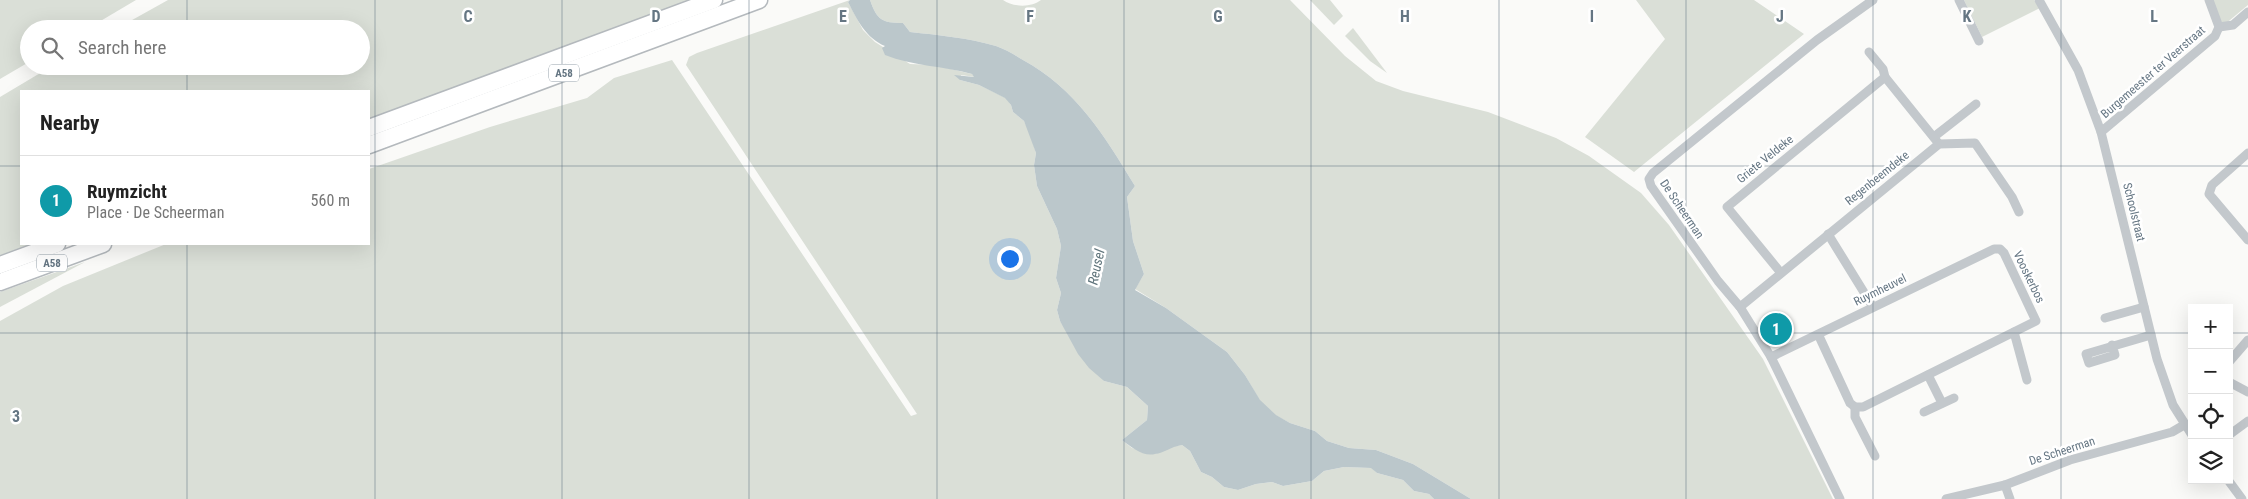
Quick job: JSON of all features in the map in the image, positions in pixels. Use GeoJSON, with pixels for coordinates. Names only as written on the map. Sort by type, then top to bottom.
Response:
{"type":"FeatureCollection","features":[{"type":"Feature","properties":{"kind":"highway","name":"A58"},"geometry":{"type":"LineString","coordinates":[[370,128],[714,0]]}},
{"type":"Feature","properties":{"kind":"highway","name":"A58"},"geometry":{"type":"LineString","coordinates":[[370,145],[759,0]]}},
{"type":"Feature","properties":{"kind":"highway","name":"A58"},"geometry":{"type":"LineString","coordinates":[[0,265],[54,245]]}},
{"type":"Feature","properties":{"kind":"highway","name":"A58"},"geometry":{"type":"LineString","coordinates":[[0,282],[100,245]]}},
{"type":"Feature","properties":{"kind":"street","name":"De Scheerman"},"geometry":{"type":"LineString","coordinates":[[1840,499],[1771,357],[1740,307],[1691,244],[1651,186],[1649,179],[1653,173],[1817,40],[1873,0]]}},
{"type":"Feature","properties":{"kind":"street"},"geometry":{"type":"LineString","coordinates":[[1959,0],[1978,41]]}},
{"type":"Feature","properties":{"kind":"street","name":"Schoolstraat"},"geometry":{"type":"LineString","coordinates":[[2039,0],[2078,70],[2102,132],[2151,335],[2166,385],[2188,430]]}},
{"type":"Feature","properties":{"kind":"street","name":"Burgemeester ter Veerstraat"},"geometry":{"type":"LineString","coordinates":[[2102,132],[2215,36],[2219,27],[2210,0]]}},
{"type":"Feature","properties":{"kind":"street"},"geometry":{"type":"LineString","coordinates":[[2219,27],[2233,25],[2248,12]]}},
{"type":"Feature","properties":{"kind":"street"},"geometry":{"type":"LineString","coordinates":[[1869,52],[1882,69],[1885,77],[1937,140],[1975,143],[2012,197],[2019,212]]}},
{"type":"Feature","properties":{"kind":"street","name":"Griete Veldeke"},"geometry":{"type":"LineString","coordinates":[[1781,273],[1727,207],[1885,77]]}},
{"type":"Feature","properties":{"kind":"street","name":"Regenbeemdeke"},"geometry":{"type":"LineString","coordinates":[[1740,307],[1828,234],[1976,104]]}},
{"type":"Feature","properties":{"kind":"street"},"geometry":{"type":"LineString","coordinates":[[2248,154],[2212,185],[2209,194],[2248,240]]}},
{"type":"Feature","properties":{"kind":"street"},"geometry":{"type":"LineString","coordinates":[[1828,234],[1873,307]]}},
{"type":"Feature","properties":{"kind":"street","name":"Ruymheuvel"},"geometry":{"type":"LineString","coordinates":[[1771,357],[1994,249],[2000,249]]}},
{"type":"Feature","properties":{"kind":"street","name":"Vooskerbos"},"geometry":{"type":"LineString","coordinates":[[1855,407],[1863,407],[2036,321],[2004,253],[2000,249]]}},
{"type":"Feature","properties":{"kind":"street"},"geometry":{"type":"LineString","coordinates":[[2105,318],[2144,307]]}},
{"type":"Feature","properties":{"kind":"street"},"geometry":{"type":"LineString","coordinates":[[2014,332],[2027,380]]}},
{"type":"Feature","properties":{"kind":"street"},"geometry":{"type":"LineString","coordinates":[[1818,334],[1850,403],[1855,407],[1855,417],[1875,456]]}},
{"type":"Feature","properties":{"kind":"street"},"geometry":{"type":"LineString","coordinates":[[2112,345],[2151,335]]}},
{"type":"Feature","properties":{"kind":"street"},"geometry":{"type":"LineString","coordinates":[[2233,357],[2248,340]]}},
{"type":"Feature","properties":{"kind":"street"},"geometry":{"type":"LineString","coordinates":[[1928,375],[1942,404]]}},
{"type":"Feature","properties":{"kind":"street"},"geometry":{"type":"LineString","coordinates":[[2233,384],[2248,392]]}},
{"type":"Feature","properties":{"kind":"street"},"geometry":{"type":"LineString","coordinates":[[1924,412],[1954,398]]}},
{"type":"Feature","properties":{"kind":"street"},"geometry":{"type":"LineString","coordinates":[[2233,432],[2248,421]]}},
{"type":"Feature","properties":{"kind":"street","name":"De Scheerman"},"geometry":{"type":"LineString","coordinates":[[1946,499],[2005,484],[2070,460],[2172,432],[2184,425]]}},
{"type":"Feature","properties":{"kind":"street"},"geometry":{"type":"LineString","coordinates":[[2005,484],[2010,499]]}},
{"type":"Feature","properties":{"kind":"street"},"geometry":{"type":"LineString","coordinates":[[2231,484],[2242,499]]}},
{"type":"Feature","properties":{"kind":"shaded area"},"geometry":{"type":"Polygon","coordinates":[[[0,0],[136,0],[102,20],[20,20],[20,67],[0,79],[0,0]]]}},
{"type":"Feature","properties":{"kind":"shaded area"},"geometry":{"type":"Polygon","coordinates":[[[168,0],[692,0],[370,121],[370,90],[20,90],[20,245],[37,245],[0,258],[0,97],[37,75],[370,75],[370,20],[132,20],[168,0]]]}},
{"type":"Feature","properties":{"kind":"shaded area"},"geometry":{"type":"Polygon","coordinates":[[[850,0],[848,2],[863,30],[875,42],[910,64],[934,65],[972,74],[975,77],[961,75],[960,80],[979,85],[1006,98],[1013,112],[1024,121],[1036,153],[1034,165],[1037,186],[1057,229],[1061,246],[1056,278],[1061,293],[1057,310],[1060,321],[1104,381],[1127,387],[1148,406],[1147,420],[1122,440],[1132,448],[1155,454],[1169,447],[1182,445],[1190,451],[1201,472],[1212,477],[1224,487],[1238,490],[1256,484],[1272,482],[1283,486],[1312,481],[1324,471],[1344,467],[1372,468],[1377,473],[1403,480],[1414,491],[1429,494],[1434,499],[0,499],[0,321],[63,286],[164,245],[370,245],[370,169],[490,127],[587,98],[614,78],[672,60],[911,416],[917,414],[686,65],[689,57],[850,0]]]}},
{"type":"Feature","properties":{"kind":"shaded area"},"geometry":{"type":"Polygon","coordinates":[[[870,0],[1003,0],[1022,6],[1037,3],[1041,0],[1290,0],[1345,56],[1376,81],[1403,91],[1488,112],[1556,138],[1589,156],[1641,193],[1669,225],[1763,359],[1833,499],[1471,499],[1413,464],[1376,450],[1349,448],[1327,441],[1315,431],[1290,423],[1275,415],[1260,401],[1245,375],[1227,352],[1166,308],[1135,289],[1144,274],[1133,241],[1127,197],[1135,186],[1100,132],[1073,99],[1042,71],[1006,50],[975,41],[910,32],[903,23],[881,19],[875,12],[870,0]]]}},
{"type":"Feature","properties":{"kind":"shaded area"},"geometry":{"type":"Polygon","coordinates":[[[1310,0],[1330,0],[1343,16],[1334,25],[1310,0]]]}},
{"type":"Feature","properties":{"kind":"shaded area"},"geometry":{"type":"Polygon","coordinates":[[[1636,0],[1754,0],[1804,34],[1634,172],[1585,137],[1665,39],[1636,0]]]}},
{"type":"Feature","properties":{"kind":"shaded area"},"geometry":{"type":"Polygon","coordinates":[[[1964,0],[2034,0],[2040,8],[1982,37],[1964,0]]]}},
{"type":"Feature","properties":{"kind":"shaded area"},"geometry":{"type":"Polygon","coordinates":[[[2212,0],[2248,0],[2248,5],[2224,25],[2219,19],[2212,0]]]}},
{"type":"Feature","properties":{"kind":"shaded area"},"geometry":{"type":"Polygon","coordinates":[[[1353,28],[1387,73],[1370,61],[1345,36],[1353,28]]]}},
{"type":"Feature","properties":{"kind":"shaded area"},"geometry":{"type":"Polygon","coordinates":[[[85,262],[0,307],[0,292],[85,262]]]}},
{"type":"Feature","properties":{"kind":"water","name":"Reusel"},"geometry":{"type":"Polygon","coordinates":[[[850,0],[870,0],[875,12],[881,19],[903,23],[910,32],[964,39],[999,47],[1042,71],[1058,84],[1087,115],[1112,149],[1135,186],[1127,197],[1133,241],[1144,274],[1135,290],[1166,308],[1227,352],[1245,375],[1260,400],[1276,415],[1290,423],[1315,431],[1327,441],[1349,448],[1376,450],[1413,464],[1471,499],[1434,499],[1429,494],[1414,491],[1403,480],[1377,473],[1371,468],[1344,467],[1324,471],[1312,481],[1283,486],[1272,482],[1256,484],[1238,490],[1224,487],[1212,477],[1201,472],[1190,451],[1182,445],[1151,455],[1137,451],[1129,446],[1122,440],[1147,420],[1148,406],[1127,387],[1104,381],[1089,368],[1078,354],[1060,321],[1057,310],[1061,293],[1056,278],[1061,246],[1057,229],[1037,186],[1034,165],[1036,153],[1024,121],[1013,112],[1011,105],[1005,98],[979,85],[960,80],[954,75],[974,77],[972,74],[896,59],[885,55],[882,48],[885,46],[878,43],[863,28],[848,2],[850,0]]]}},
{"type":"Feature","properties":{"kind":"place","name":"Ruymzicht"},"geometry":{"type":"Point","coordinates":[1776,329]}}]}
